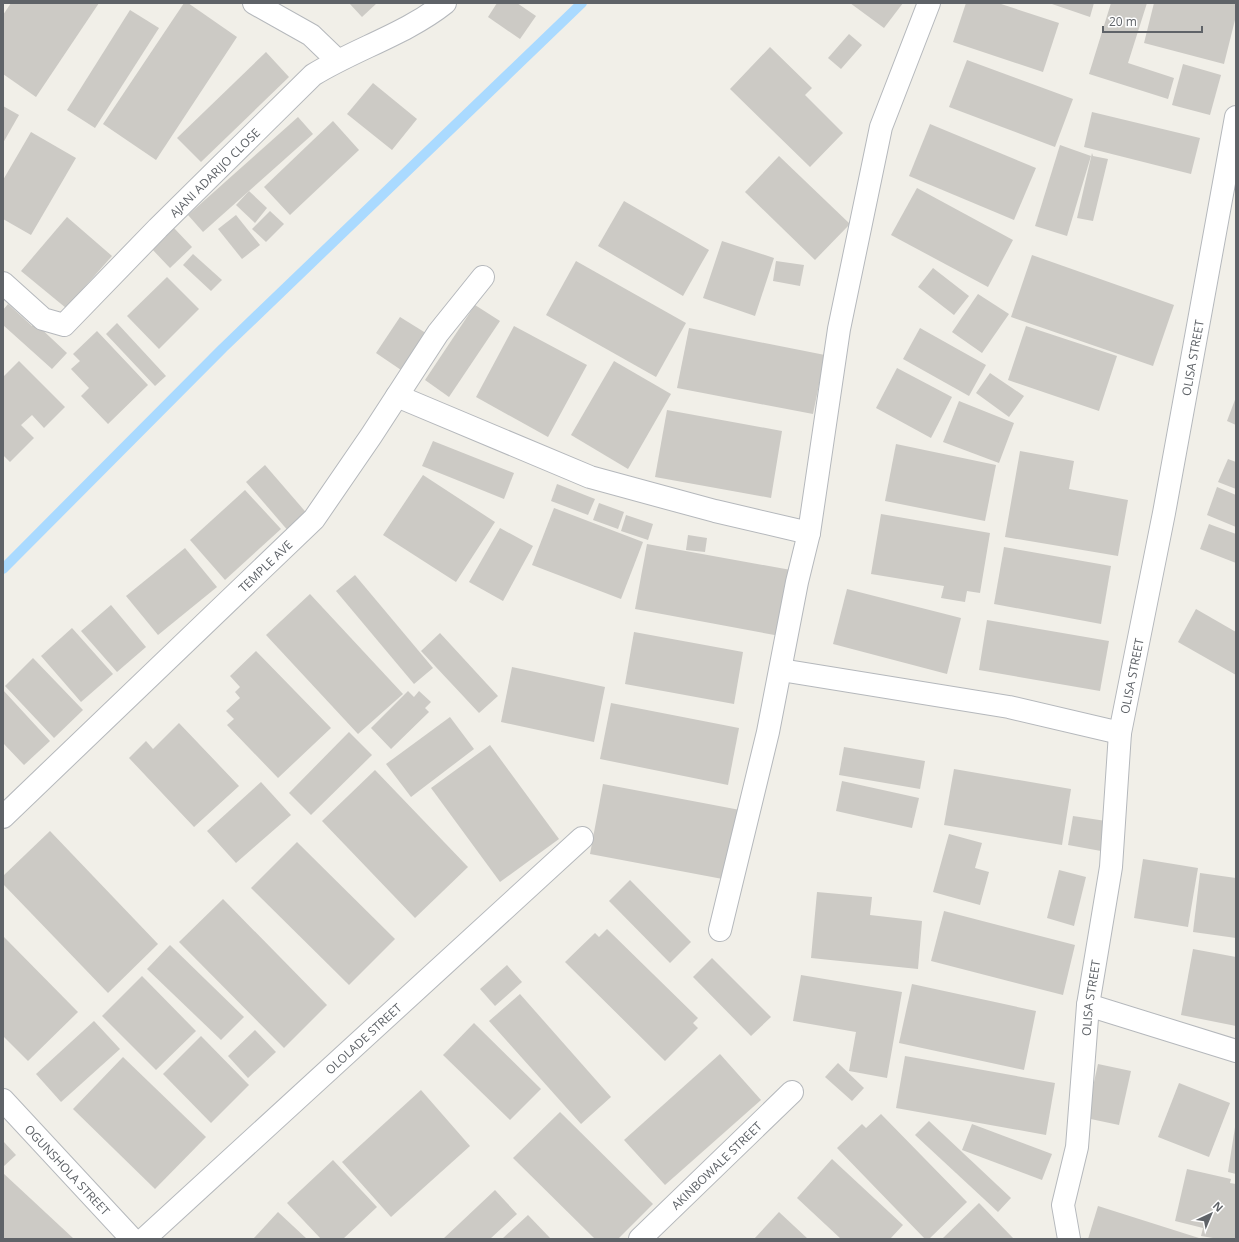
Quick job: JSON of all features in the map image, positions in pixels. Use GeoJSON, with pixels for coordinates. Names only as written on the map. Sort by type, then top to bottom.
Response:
{"type":"FeatureCollection","features":[{"type":"Feature","properties":{"kind":"street"},"geometry":{"type":"LineString","coordinates":[[254,3],[311,34],[337,60]]}},
{"type":"Feature","properties":{"kind":"street","name":"AJANI ADARIJO CLOSE"},"geometry":{"type":"LineString","coordinates":[[3,283],[43,318],[64,325],[146,240],[313,75],[337,60],[398,31],[445,3]]}},
{"type":"Feature","properties":{"kind":"street"},"geometry":{"type":"LineString","coordinates":[[720,930],[781,670],[797,582],[809,534],[839,329],[881,127],[929,3]]}},
{"type":"Feature","properties":{"kind":"street","name":"OLISA STREET"},"geometry":{"type":"LineString","coordinates":[[1069,1239],[1062,1205],[1077,1147],[1088,1005],[1111,867],[1120,733],[1164,512],[1236,118]]}},
{"type":"Feature","properties":{"kind":"street","name":"TEMPLE AVE"},"geometry":{"type":"LineString","coordinates":[[3,817],[314,519],[438,333],[483,277]]}},
{"type":"Feature","properties":{"kind":"street"},"geometry":{"type":"LineString","coordinates":[[397,396],[590,477],[715,511],[809,534]]}},
{"type":"Feature","properties":{"kind":"street"},"geometry":{"type":"LineString","coordinates":[[781,670],[1009,707],[1120,733]]}},
{"type":"Feature","properties":{"kind":"street","name":"OLOLADE STREET"},"geometry":{"type":"LineString","coordinates":[[144,1239],[582,838]]}},
{"type":"Feature","properties":{"kind":"street"},"geometry":{"type":"LineString","coordinates":[[1088,1005],[1236,1051]]}},
{"type":"Feature","properties":{"kind":"street","name":"AKINBOWALE STREET"},"geometry":{"type":"LineString","coordinates":[[640,1239],[792,1092]]}},
{"type":"Feature","properties":{"kind":"street","name":"OGUNSHOLA STREET"},"geometry":{"type":"LineString","coordinates":[[3,1100],[132,1239]]}},
{"type":"Feature","properties":{"kind":"building"},"geometry":{"type":"Polygon","coordinates":[[[11,3],[99,3],[36,97],[3,74],[3,15],[11,3]]]}},
{"type":"Feature","properties":{"kind":"building"},"geometry":{"type":"Polygon","coordinates":[[[184,3],[188,3],[237,37],[156,160],[103,124],[184,3]]]}},
{"type":"Feature","properties":{"kind":"building"},"geometry":{"type":"Polygon","coordinates":[[[349,3],[377,3],[362,17],[349,3]]]}},
{"type":"Feature","properties":{"kind":"building"},"geometry":{"type":"Polygon","coordinates":[[[497,3],[517,3],[536,16],[520,39],[488,17],[497,3]]]}},
{"type":"Feature","properties":{"kind":"building"},"geometry":{"type":"Polygon","coordinates":[[[850,3],[903,3],[884,28],[850,3]]]}},
{"type":"Feature","properties":{"kind":"building"},"geometry":{"type":"Polygon","coordinates":[[[966,3],[998,3],[1059,23],[1043,72],[953,42],[966,3]]]}},
{"type":"Feature","properties":{"kind":"building"},"geometry":{"type":"Polygon","coordinates":[[[1049,3],[1094,3],[1090,17],[1049,3]]]}},
{"type":"Feature","properties":{"kind":"building"},"geometry":{"type":"Polygon","coordinates":[[[1111,3],[1147,3],[1128,63],[1174,78],[1168,99],[1089,74],[1111,3]]]}},
{"type":"Feature","properties":{"kind":"building"},"geometry":{"type":"Polygon","coordinates":[[[1154,3],[1236,4],[1236,16],[1224,64],[1144,43],[1154,3]]]}},
{"type":"Feature","properties":{"kind":"building"},"geometry":{"type":"Polygon","coordinates":[[[130,10],[159,28],[95,128],[67,110],[130,10]]]}},
{"type":"Feature","properties":{"kind":"building"},"geometry":{"type":"Polygon","coordinates":[[[849,34],[862,45],[841,69],[828,58],[849,34]]]}},
{"type":"Feature","properties":{"kind":"building"},"geometry":{"type":"Polygon","coordinates":[[[770,47],[812,88],[805,95],[843,133],[810,167],[730,89],[770,47]]]}},
{"type":"Feature","properties":{"kind":"building"},"geometry":{"type":"Polygon","coordinates":[[[266,52],[289,77],[201,162],[177,138],[266,52]]]}},
{"type":"Feature","properties":{"kind":"building"},"geometry":{"type":"Polygon","coordinates":[[[967,60],[1073,99],[1055,147],[949,107],[967,60]]]}},
{"type":"Feature","properties":{"kind":"building"},"geometry":{"type":"Polygon","coordinates":[[[1183,64],[1221,75],[1210,115],[1172,105],[1183,64]]]}},
{"type":"Feature","properties":{"kind":"building"},"geometry":{"type":"Polygon","coordinates":[[[373,83],[417,119],[392,150],[347,114],[373,83]]]}},
{"type":"Feature","properties":{"kind":"building"},"geometry":{"type":"Polygon","coordinates":[[[3,106],[19,115],[3,143],[3,106]]]}},
{"type":"Feature","properties":{"kind":"building"},"geometry":{"type":"Polygon","coordinates":[[[1092,112],[1200,138],[1191,174],[1084,147],[1092,112]]]}},
{"type":"Feature","properties":{"kind":"building"},"geometry":{"type":"Polygon","coordinates":[[[298,117],[313,134],[203,232],[188,215],[298,117]]]}},
{"type":"Feature","properties":{"kind":"building"},"geometry":{"type":"Polygon","coordinates":[[[333,121],[359,150],[290,215],[264,187],[333,121]]]}},
{"type":"Feature","properties":{"kind":"building"},"geometry":{"type":"Polygon","coordinates":[[[930,124],[1036,168],[1014,220],[909,176],[930,124]]]}},
{"type":"Feature","properties":{"kind":"building"},"geometry":{"type":"Polygon","coordinates":[[[31,132],[76,158],[31,235],[3,219],[3,180],[31,132]]]}},
{"type":"Feature","properties":{"kind":"building"},"geometry":{"type":"Polygon","coordinates":[[[1060,145],[1091,156],[1067,236],[1035,226],[1060,145]]]}},
{"type":"Feature","properties":{"kind":"building"},"geometry":{"type":"Polygon","coordinates":[[[1092,153],[1093,156],[1108,159],[1093,221],[1077,218],[1092,153]]]}},
{"type":"Feature","properties":{"kind":"building"},"geometry":{"type":"Polygon","coordinates":[[[779,156],[850,224],[815,260],[745,192],[779,156]]]}},
{"type":"Feature","properties":{"kind":"building"},"geometry":{"type":"Polygon","coordinates":[[[917,188],[1013,240],[988,287],[891,235],[917,188]]]}},
{"type":"Feature","properties":{"kind":"building"},"geometry":{"type":"Polygon","coordinates":[[[249,191],[267,208],[255,223],[236,205],[249,191]]]}},
{"type":"Feature","properties":{"kind":"building"},"geometry":{"type":"Polygon","coordinates":[[[624,201],[709,250],[683,296],[598,246],[624,201]]]}},
{"type":"Feature","properties":{"kind":"building"},"geometry":{"type":"Polygon","coordinates":[[[270,211],[284,224],[266,242],[252,229],[270,211]]]}},
{"type":"Feature","properties":{"kind":"building"},"geometry":{"type":"Polygon","coordinates":[[[236,215],[260,245],[242,259],[218,229],[236,215]]]}},
{"type":"Feature","properties":{"kind":"building"},"geometry":{"type":"Polygon","coordinates":[[[67,217],[112,256],[66,308],[21,271],[67,217]]]}},
{"type":"Feature","properties":{"kind":"building"},"geometry":{"type":"Polygon","coordinates":[[[173,227],[192,247],[170,268],[151,248],[173,227]]]}},
{"type":"Feature","properties":{"kind":"building"},"geometry":{"type":"Polygon","coordinates":[[[722,241],[774,258],[755,316],[703,298],[722,241]]]}},
{"type":"Feature","properties":{"kind":"building"},"geometry":{"type":"Polygon","coordinates":[[[193,254],[222,280],[211,291],[183,265],[193,254]]]}},
{"type":"Feature","properties":{"kind":"building"},"geometry":{"type":"Polygon","coordinates":[[[1032,255],[1174,305],[1153,366],[1011,317],[1032,255]]]}},
{"type":"Feature","properties":{"kind":"building"},"geometry":{"type":"Polygon","coordinates":[[[576,261],[686,323],[656,377],[546,315],[576,261]]]}},
{"type":"Feature","properties":{"kind":"building"},"geometry":{"type":"Polygon","coordinates":[[[776,261],[804,265],[800,286],[773,281],[776,261]]]}},
{"type":"Feature","properties":{"kind":"building"},"geometry":{"type":"Polygon","coordinates":[[[933,268],[969,296],[954,315],[918,287],[933,268]]]}},
{"type":"Feature","properties":{"kind":"building"},"geometry":{"type":"Polygon","coordinates":[[[167,277],[199,309],[159,349],[127,316],[167,277]]]}},
{"type":"Feature","properties":{"kind":"building"},"geometry":{"type":"Polygon","coordinates":[[[978,294],[1009,314],[982,353],[952,332],[978,294]]]}},
{"type":"Feature","properties":{"kind":"building"},"geometry":{"type":"Polygon","coordinates":[[[8,304],[32,326],[35,323],[67,353],[52,369],[3,325],[3,310],[8,304]]]}},
{"type":"Feature","properties":{"kind":"building"},"geometry":{"type":"Polygon","coordinates":[[[475,305],[500,321],[449,397],[425,380],[475,305]]]}},
{"type":"Feature","properties":{"kind":"building"},"geometry":{"type":"Polygon","coordinates":[[[400,317],[429,335],[404,372],[376,353],[400,317]]]}},
{"type":"Feature","properties":{"kind":"building"},"geometry":{"type":"Polygon","coordinates":[[[117,323],[166,376],[155,386],[106,334],[117,323]]]}},
{"type":"Feature","properties":{"kind":"building"},"geometry":{"type":"Polygon","coordinates":[[[514,326],[587,365],[548,437],[476,397],[514,326]]]}},
{"type":"Feature","properties":{"kind":"building"},"geometry":{"type":"Polygon","coordinates":[[[1026,326],[1117,356],[1099,411],[1008,380],[1026,326]]]}},
{"type":"Feature","properties":{"kind":"building"},"geometry":{"type":"Polygon","coordinates":[[[689,328],[825,355],[813,414],[677,388],[689,328]]]}},
{"type":"Feature","properties":{"kind":"building"},"geometry":{"type":"Polygon","coordinates":[[[920,328],[986,365],[969,396],[903,359],[920,328]]]}},
{"type":"Feature","properties":{"kind":"building"},"geometry":{"type":"Polygon","coordinates":[[[97,331],[148,385],[108,424],[81,396],[89,388],[71,369],[80,361],[73,354],[97,331]]]}},
{"type":"Feature","properties":{"kind":"building"},"geometry":{"type":"Polygon","coordinates":[[[19,361],[65,407],[44,428],[32,415],[21,425],[34,438],[10,462],[3,455],[3,377],[19,361]]]}},
{"type":"Feature","properties":{"kind":"building"},"geometry":{"type":"Polygon","coordinates":[[[614,361],[671,394],[628,469],[571,435],[614,361]]]}},
{"type":"Feature","properties":{"kind":"building"},"geometry":{"type":"Polygon","coordinates":[[[897,368],[952,397],[931,438],[876,408],[897,368]]]}},
{"type":"Feature","properties":{"kind":"building"},"geometry":{"type":"Polygon","coordinates":[[[990,373],[1024,396],[1009,417],[976,393],[990,373]]]}},
{"type":"Feature","properties":{"kind":"building"},"geometry":{"type":"Polygon","coordinates":[[[1236,397],[1236,425],[1227,421],[1236,397]]]}},
{"type":"Feature","properties":{"kind":"building"},"geometry":{"type":"Polygon","coordinates":[[[959,401],[1014,423],[999,463],[943,442],[959,401]]]}},
{"type":"Feature","properties":{"kind":"building"},"geometry":{"type":"Polygon","coordinates":[[[667,410],[782,431],[771,498],[655,477],[667,410]]]}},
{"type":"Feature","properties":{"kind":"building"},"geometry":{"type":"Polygon","coordinates":[[[433,441],[514,473],[504,499],[422,466],[433,441]]]}},
{"type":"Feature","properties":{"kind":"building"},"geometry":{"type":"Polygon","coordinates":[[[896,444],[996,465],[985,521],[885,501],[896,444]]]}},
{"type":"Feature","properties":{"kind":"building"},"geometry":{"type":"Polygon","coordinates":[[[1020,451],[1074,461],[1069,489],[1128,500],[1118,556],[1005,537],[1020,451]]]}},
{"type":"Feature","properties":{"kind":"building"},"geometry":{"type":"Polygon","coordinates":[[[1228,459],[1236,462],[1236,489],[1218,482],[1228,459]]]}},
{"type":"Feature","properties":{"kind":"building"},"geometry":{"type":"Polygon","coordinates":[[[265,465],[310,517],[290,533],[246,482],[265,465]]]}},
{"type":"Feature","properties":{"kind":"building"},"geometry":{"type":"Polygon","coordinates":[[[423,475],[495,522],[456,582],[383,535],[423,475]]]}},
{"type":"Feature","properties":{"kind":"building"},"geometry":{"type":"Polygon","coordinates":[[[557,484],[595,499],[588,515],[551,501],[557,484]]]}},
{"type":"Feature","properties":{"kind":"building"},"geometry":{"type":"Polygon","coordinates":[[[1217,487],[1236,495],[1236,527],[1207,515],[1217,487]]]}},
{"type":"Feature","properties":{"kind":"building"},"geometry":{"type":"Polygon","coordinates":[[[245,490],[281,529],[225,580],[190,540],[245,490]]]}},
{"type":"Feature","properties":{"kind":"building"},"geometry":{"type":"Polygon","coordinates":[[[599,503],[624,512],[618,529],[593,520],[599,503]]]}},
{"type":"Feature","properties":{"kind":"building"},"geometry":{"type":"Polygon","coordinates":[[[554,508],[643,542],[621,599],[532,565],[554,508]]]}},
{"type":"Feature","properties":{"kind":"building"},"geometry":{"type":"Polygon","coordinates":[[[881,514],[990,533],[980,593],[967,591],[965,602],[941,598],[944,586],[871,574],[881,514]]]}},
{"type":"Feature","properties":{"kind":"building"},"geometry":{"type":"Polygon","coordinates":[[[626,515],[653,524],[648,540],[621,531],[626,515]]]}},
{"type":"Feature","properties":{"kind":"building"},"geometry":{"type":"Polygon","coordinates":[[[1209,524],[1236,534],[1236,563],[1200,549],[1209,524]]]}},
{"type":"Feature","properties":{"kind":"building"},"geometry":{"type":"Polygon","coordinates":[[[500,528],[533,546],[503,601],[469,582],[500,528]]]}},
{"type":"Feature","properties":{"kind":"building"},"geometry":{"type":"Polygon","coordinates":[[[688,535],[707,538],[705,552],[686,550],[688,535]]]}},
{"type":"Feature","properties":{"kind":"building"},"geometry":{"type":"Polygon","coordinates":[[[647,544],[791,570],[780,636],[635,609],[647,544]]]}},
{"type":"Feature","properties":{"kind":"building"},"geometry":{"type":"Polygon","coordinates":[[[1004,547],[1111,566],[1101,624],[994,604],[1004,547]]]}},
{"type":"Feature","properties":{"kind":"building"},"geometry":{"type":"Polygon","coordinates":[[[185,548],[217,587],[158,635],[126,596],[185,548]]]}},
{"type":"Feature","properties":{"kind":"building"},"geometry":{"type":"Polygon","coordinates":[[[355,575],[433,668],[414,684],[336,591],[355,575]]]}},
{"type":"Feature","properties":{"kind":"building"},"geometry":{"type":"Polygon","coordinates":[[[847,589],[961,618],[947,674],[833,644],[847,589]]]}},
{"type":"Feature","properties":{"kind":"building"},"geometry":{"type":"Polygon","coordinates":[[[310,594],[403,694],[358,734],[266,635],[310,594]]]}},
{"type":"Feature","properties":{"kind":"building"},"geometry":{"type":"Polygon","coordinates":[[[111,605],[146,647],[117,672],[81,631],[111,605]]]}},
{"type":"Feature","properties":{"kind":"building"},"geometry":{"type":"Polygon","coordinates":[[[1196,609],[1236,632],[1236,675],[1178,642],[1196,609]]]}},
{"type":"Feature","properties":{"kind":"building"},"geometry":{"type":"Polygon","coordinates":[[[987,620],[1109,641],[1100,691],[979,670],[987,620]]]}},
{"type":"Feature","properties":{"kind":"building"},"geometry":{"type":"Polygon","coordinates":[[[72,628],[113,674],[81,702],[41,656],[72,628]]]}},
{"type":"Feature","properties":{"kind":"building"},"geometry":{"type":"Polygon","coordinates":[[[634,632],[743,652],[734,704],[625,684],[634,632]]]}},
{"type":"Feature","properties":{"kind":"building"},"geometry":{"type":"Polygon","coordinates":[[[440,633],[498,696],[479,713],[421,651],[440,633]]]}},
{"type":"Feature","properties":{"kind":"building"},"geometry":{"type":"Polygon","coordinates":[[[256,651],[331,728],[278,778],[227,725],[234,719],[226,711],[240,698],[235,692],[240,687],[230,676],[256,651]]]}},
{"type":"Feature","properties":{"kind":"building"},"geometry":{"type":"Polygon","coordinates":[[[33,658],[83,710],[54,738],[5,686],[33,658]]]}},
{"type":"Feature","properties":{"kind":"building"},"geometry":{"type":"Polygon","coordinates":[[[512,667],[605,687],[594,742],[501,722],[512,667]]]}},
{"type":"Feature","properties":{"kind":"building"},"geometry":{"type":"Polygon","coordinates":[[[3,690],[50,741],[24,765],[3,743],[3,690]]]}},
{"type":"Feature","properties":{"kind":"building"},"geometry":{"type":"Polygon","coordinates":[[[408,691],[414,697],[419,691],[431,702],[425,708],[429,712],[391,749],[371,728],[408,691]]]}},
{"type":"Feature","properties":{"kind":"building"},"geometry":{"type":"Polygon","coordinates":[[[611,703],[739,728],[728,785],[600,759],[611,703]]]}},
{"type":"Feature","properties":{"kind":"building"},"geometry":{"type":"Polygon","coordinates":[[[450,717],[474,749],[411,797],[386,764],[450,717]]]}},
{"type":"Feature","properties":{"kind":"building"},"geometry":{"type":"Polygon","coordinates":[[[179,723],[239,786],[194,827],[129,758],[146,741],[153,749],[179,723]]]}},
{"type":"Feature","properties":{"kind":"building"},"geometry":{"type":"Polygon","coordinates":[[[349,732],[372,755],[311,815],[289,793],[349,732]]]}},
{"type":"Feature","properties":{"kind":"building"},"geometry":{"type":"Polygon","coordinates":[[[490,745],[559,839],[500,882],[431,788],[490,745]]]}},
{"type":"Feature","properties":{"kind":"building"},"geometry":{"type":"Polygon","coordinates":[[[844,747],[925,761],[920,789],[839,775],[844,747]]]}},
{"type":"Feature","properties":{"kind":"building"},"geometry":{"type":"Polygon","coordinates":[[[954,769],[1071,789],[1062,845],[944,825],[954,769]]]}},
{"type":"Feature","properties":{"kind":"building"},"geometry":{"type":"Polygon","coordinates":[[[375,770],[468,867],[415,918],[322,821],[375,770]]]}},
{"type":"Feature","properties":{"kind":"building"},"geometry":{"type":"Polygon","coordinates":[[[842,781],[919,798],[912,828],[836,811],[842,781]]]}},
{"type":"Feature","properties":{"kind":"building"},"geometry":{"type":"Polygon","coordinates":[[[261,782],[291,815],[236,863],[207,831],[261,782]]]}},
{"type":"Feature","properties":{"kind":"building"},"geometry":{"type":"Polygon","coordinates":[[[603,784],[740,810],[728,880],[590,854],[603,784]]]}},
{"type":"Feature","properties":{"kind":"building"},"geometry":{"type":"Polygon","coordinates":[[[1073,816],[1106,821],[1101,851],[1068,845],[1073,816]]]}},
{"type":"Feature","properties":{"kind":"building"},"geometry":{"type":"Polygon","coordinates":[[[50,831],[158,944],[108,993],[3,884],[3,876],[50,831]]]}},
{"type":"Feature","properties":{"kind":"building"},"geometry":{"type":"Polygon","coordinates":[[[949,834],[982,843],[975,868],[989,872],[980,905],[933,892],[949,834]]]}},
{"type":"Feature","properties":{"kind":"building"},"geometry":{"type":"Polygon","coordinates":[[[297,842],[395,939],[349,985],[251,888],[297,842]]]}},
{"type":"Feature","properties":{"kind":"building"},"geometry":{"type":"Polygon","coordinates":[[[1143,859],[1198,868],[1188,927],[1134,918],[1143,859]]]}},
{"type":"Feature","properties":{"kind":"building"},"geometry":{"type":"Polygon","coordinates":[[[1059,870],[1086,877],[1074,926],[1047,918],[1059,870]]]}},
{"type":"Feature","properties":{"kind":"building"},"geometry":{"type":"Polygon","coordinates":[[[1200,873],[1236,878],[1236,938],[1193,932],[1200,873]]]}},
{"type":"Feature","properties":{"kind":"building"},"geometry":{"type":"Polygon","coordinates":[[[630,880],[691,942],[670,963],[609,901],[630,880]]]}},
{"type":"Feature","properties":{"kind":"building"},"geometry":{"type":"Polygon","coordinates":[[[817,892],[872,897],[870,915],[922,921],[918,969],[811,958],[817,892]]]}},
{"type":"Feature","properties":{"kind":"building"},"geometry":{"type":"Polygon","coordinates":[[[223,899],[327,1005],[284,1048],[179,942],[223,899]]]}},
{"type":"Feature","properties":{"kind":"building"},"geometry":{"type":"Polygon","coordinates":[[[944,911],[1075,945],[1063,995],[931,961],[944,911]]]}},
{"type":"Feature","properties":{"kind":"building"},"geometry":{"type":"Polygon","coordinates":[[[607,929],[698,1018],[693,1023],[698,1028],[665,1061],[565,962],[595,933],[599,937],[607,929]]]}},
{"type":"Feature","properties":{"kind":"building"},"geometry":{"type":"Polygon","coordinates":[[[3,936],[78,1012],[28,1061],[3,1036],[3,936]]]}},
{"type":"Feature","properties":{"kind":"building"},"geometry":{"type":"Polygon","coordinates":[[[170,945],[244,1017],[221,1040],[147,969],[170,945]]]}},
{"type":"Feature","properties":{"kind":"building"},"geometry":{"type":"Polygon","coordinates":[[[1193,949],[1236,957],[1236,1026],[1181,1015],[1193,949]]]}},
{"type":"Feature","properties":{"kind":"building"},"geometry":{"type":"Polygon","coordinates":[[[712,958],[771,1017],[751,1036],[693,977],[712,958]]]}},
{"type":"Feature","properties":{"kind":"building"},"geometry":{"type":"Polygon","coordinates":[[[507,965],[522,982],[495,1006],[480,989],[507,965]]]}},
{"type":"Feature","properties":{"kind":"building"},"geometry":{"type":"Polygon","coordinates":[[[801,975],[902,992],[887,1078],[849,1071],[856,1032],[793,1021],[801,975]]]}},
{"type":"Feature","properties":{"kind":"building"},"geometry":{"type":"Polygon","coordinates":[[[142,976],[196,1031],[156,1070],[102,1016],[142,976]]]}},
{"type":"Feature","properties":{"kind":"building"},"geometry":{"type":"Polygon","coordinates":[[[912,984],[1036,1011],[1024,1070],[899,1043],[912,984]]]}},
{"type":"Feature","properties":{"kind":"building"},"geometry":{"type":"Polygon","coordinates":[[[520,994],[611,1097],[581,1124],[489,1021],[520,994]]]}},
{"type":"Feature","properties":{"kind":"building"},"geometry":{"type":"Polygon","coordinates":[[[94,1021],[120,1049],[61,1102],[36,1074],[94,1021]]]}},
{"type":"Feature","properties":{"kind":"building"},"geometry":{"type":"Polygon","coordinates":[[[474,1023],[541,1089],[510,1120],[443,1055],[474,1023]]]}},
{"type":"Feature","properties":{"kind":"building"},"geometry":{"type":"Polygon","coordinates":[[[255,1030],[276,1052],[248,1078],[228,1056],[255,1030]]]}},
{"type":"Feature","properties":{"kind":"building"},"geometry":{"type":"Polygon","coordinates":[[[201,1036],[249,1085],[211,1123],[163,1074],[201,1036]]]}},
{"type":"Feature","properties":{"kind":"building"},"geometry":{"type":"Polygon","coordinates":[[[720,1054],[761,1100],[665,1185],[624,1140],[720,1054]]]}},
{"type":"Feature","properties":{"kind":"building"},"geometry":{"type":"Polygon","coordinates":[[[905,1056],[1055,1083],[1046,1135],[896,1108],[905,1056]]]}},
{"type":"Feature","properties":{"kind":"building"},"geometry":{"type":"Polygon","coordinates":[[[123,1057],[206,1137],[155,1189],[73,1109],[123,1057]]]}},
{"type":"Feature","properties":{"kind":"building"},"geometry":{"type":"Polygon","coordinates":[[[838,1063],[864,1088],[852,1101],[825,1077],[838,1063]]]}},
{"type":"Feature","properties":{"kind":"building"},"geometry":{"type":"Polygon","coordinates":[[[1098,1064],[1131,1071],[1119,1125],[1086,1118],[1098,1064]]]}},
{"type":"Feature","properties":{"kind":"building"},"geometry":{"type":"Polygon","coordinates":[[[1179,1083],[1230,1103],[1209,1157],[1158,1137],[1179,1083]]]}},
{"type":"Feature","properties":{"kind":"building"},"geometry":{"type":"Polygon","coordinates":[[[421,1090],[470,1146],[391,1217],[342,1162],[421,1090]]]}},
{"type":"Feature","properties":{"kind":"building"},"geometry":{"type":"Polygon","coordinates":[[[560,1112],[653,1204],[618,1239],[595,1239],[513,1158],[560,1112]]]}},
{"type":"Feature","properties":{"kind":"building"},"geometry":{"type":"Polygon","coordinates":[[[881,1114],[967,1202],[929,1239],[925,1239],[837,1148],[862,1124],[866,1128],[881,1114]]]}},
{"type":"Feature","properties":{"kind":"building"},"geometry":{"type":"Polygon","coordinates":[[[929,1121],[1011,1198],[998,1212],[915,1135],[929,1121]]]}},
{"type":"Feature","properties":{"kind":"building"},"geometry":{"type":"Polygon","coordinates":[[[972,1124],[1052,1154],[1042,1180],[962,1150],[972,1124]]]}},
{"type":"Feature","properties":{"kind":"building"},"geometry":{"type":"Polygon","coordinates":[[[1236,1127],[1236,1174],[1228,1172],[1236,1127]]]}},
{"type":"Feature","properties":{"kind":"building"},"geometry":{"type":"Polygon","coordinates":[[[3,1141],[16,1155],[3,1167],[3,1141]]]}},
{"type":"Feature","properties":{"kind":"building"},"geometry":{"type":"Polygon","coordinates":[[[832,1159],[903,1225],[890,1239],[841,1239],[797,1198],[832,1159]]]}},
{"type":"Feature","properties":{"kind":"building"},"geometry":{"type":"Polygon","coordinates":[[[333,1160],[377,1207],[343,1239],[321,1239],[287,1203],[333,1160]]]}},
{"type":"Feature","properties":{"kind":"building"},"geometry":{"type":"Polygon","coordinates":[[[1187,1169],[1231,1179],[1230,1183],[1236,1184],[1236,1239],[1219,1239],[1201,1236],[1203,1228],[1175,1221],[1187,1169]]]}},
{"type":"Feature","properties":{"kind":"building"},"geometry":{"type":"Polygon","coordinates":[[[3,1173],[74,1239],[3,1239],[3,1173]]]}},
{"type":"Feature","properties":{"kind":"building"},"geometry":{"type":"Polygon","coordinates":[[[495,1190],[517,1214],[490,1239],[443,1239],[495,1190]]]}},
{"type":"Feature","properties":{"kind":"building"},"geometry":{"type":"Polygon","coordinates":[[[979,1203],[1014,1239],[942,1239],[979,1203]]]}},
{"type":"Feature","properties":{"kind":"building"},"geometry":{"type":"Polygon","coordinates":[[[1098,1206],[1199,1238],[1088,1239],[1098,1206]]]}},
{"type":"Feature","properties":{"kind":"building"},"geometry":{"type":"Polygon","coordinates":[[[278,1212],[307,1239],[253,1239],[278,1212]]]}},
{"type":"Feature","properties":{"kind":"building"},"geometry":{"type":"Polygon","coordinates":[[[779,1212],[808,1239],[754,1239],[779,1212]]]}},
{"type":"Feature","properties":{"kind":"building"},"geometry":{"type":"Polygon","coordinates":[[[528,1215],[551,1239],[502,1239],[528,1215]]]}},
{"type":"Feature","properties":{"kind":"waterway"},"geometry":{"type":"LineString","coordinates":[[3,569],[223,348],[582,3]]}}]}
